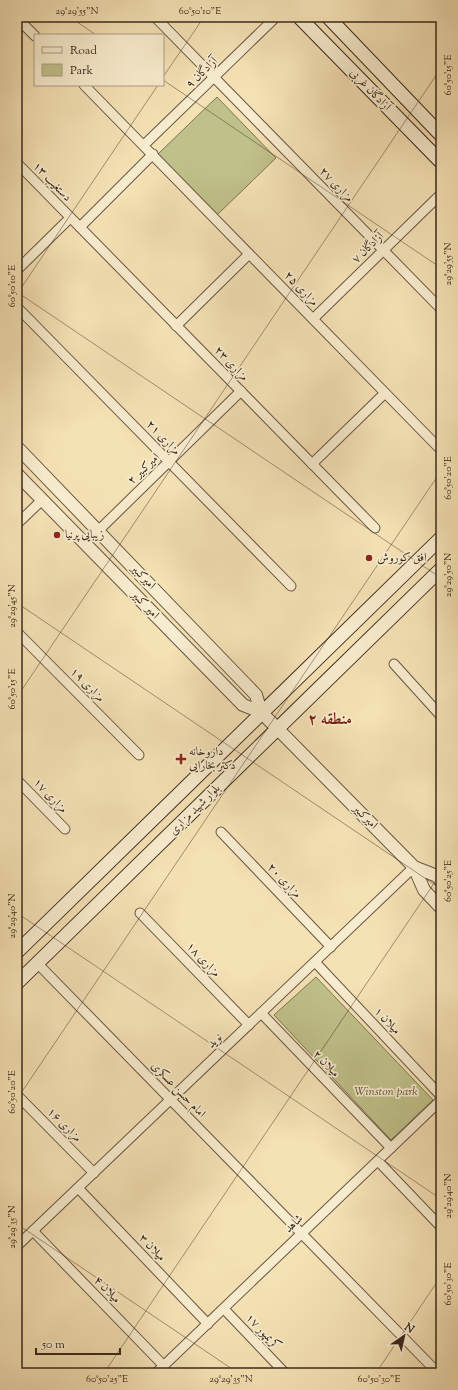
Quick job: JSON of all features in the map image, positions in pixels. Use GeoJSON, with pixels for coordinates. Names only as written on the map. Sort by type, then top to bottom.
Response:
{"type":"FeatureCollection","features":[{"type":"Feature","properties":{"kind":"main road","name":"آزادگان غربی"},"geometry":{"type":"LineString","coordinates":[[299,17],[441,162]]}},
{"type":"Feature","properties":{"kind":"main road","name":"آزادگان غربی"},"geometry":{"type":"LineString","coordinates":[[328,17],[441,135]]}},
{"type":"Feature","properties":{"kind":"main road"},"geometry":{"type":"LineString","coordinates":[[408,129],[422,115]]}},
{"type":"Feature","properties":{"kind":"main road","name":"بلوار شهید مزاری"},"geometry":{"type":"LineString","coordinates":[[19,947],[178,796],[261,712],[441,538]]}},
{"type":"Feature","properties":{"kind":"main road","name":"بلوار شهید مزاری"},"geometry":{"type":"LineString","coordinates":[[17,984],[441,569]]}},
{"type":"Feature","properties":{"kind":"street","name":"مزاری ۲۷"},"geometry":{"type":"LineString","coordinates":[[155,17],[441,309]]}},
{"type":"Feature","properties":{"kind":"street","name":"آزادگان ۹"},"geometry":{"type":"LineString","coordinates":[[144,145],[276,17]]}},
{"type":"Feature","properties":{"kind":"street"},"geometry":{"type":"LineString","coordinates":[[25,26],[34,35]]}},
{"type":"Feature","properties":{"kind":"street","name":"مزاری ۲۵"},"geometry":{"type":"LineString","coordinates":[[85,86],[441,450]]}},
{"type":"Feature","properties":{"kind":"street"},"geometry":{"type":"LineString","coordinates":[[80,228],[153,154]]}},
{"type":"Feature","properties":{"kind":"street","name":"دستغیب ۱۳"},"geometry":{"type":"LineString","coordinates":[[17,163],[70,218]]}},
{"type":"Feature","properties":{"kind":"street","name":"آزادگان ۷"},"geometry":{"type":"LineString","coordinates":[[313,319],[441,194]]}},
{"type":"Feature","properties":{"kind":"street"},"geometry":{"type":"LineString","coordinates":[[17,270],[70,218]]}},
{"type":"Feature","properties":{"kind":"street","name":"مزاری ۲۳"},"geometry":{"type":"LineString","coordinates":[[70,218],[375,528]]}},
{"type":"Feature","properties":{"kind":"street"},"geometry":{"type":"LineString","coordinates":[[176,326],[249,254]]}},
{"type":"Feature","properties":{"kind":"street","name":"مزاری ۲۱"},"geometry":{"type":"LineString","coordinates":[[17,307],[291,586]]}},
{"type":"Feature","properties":{"kind":"street","name":"امیرکبیر ۲"},"geometry":{"type":"LineString","coordinates":[[98,531],[241,391]]}},
{"type":"Feature","properties":{"kind":"street"},"geometry":{"type":"LineString","coordinates":[[312,464],[385,393]]}},
{"type":"Feature","properties":{"kind":"street","name":"امیرکبیر"},"geometry":{"type":"LineString","coordinates":[[17,448],[256,695],[261,712]]}},
{"type":"Feature","properties":{"kind":"street","name":"امیر کبیر"},"geometry":{"type":"LineString","coordinates":[[17,474],[243,705],[261,712],[277,729]]}},
{"type":"Feature","properties":{"kind":"street"},"geometry":{"type":"LineString","coordinates":[[17,524],[42,500]]}},
{"type":"Feature","properties":{"kind":"street","name":"مزاری ۱۹"},"geometry":{"type":"LineString","coordinates":[[17,632],[139,755]]}},
{"type":"Feature","properties":{"kind":"street"},"geometry":{"type":"LineString","coordinates":[[394,664],[441,716]]}},
{"type":"Feature","properties":{"kind":"street","name":"امیرکبیر"},"geometry":{"type":"LineString","coordinates":[[277,729],[414,867],[436,876],[441,881]]}},
{"type":"Feature","properties":{"kind":"street","name":"مزاری ۱۷"},"geometry":{"type":"LineString","coordinates":[[17,780],[65,830]]}},
{"type":"Feature","properties":{"kind":"street","name":"مزاری ۲۰"},"geometry":{"type":"LineString","coordinates":[[221,832],[331,947]]}},
{"type":"Feature","properties":{"kind":"street"},"geometry":{"type":"LineString","coordinates":[[414,867],[424,890],[441,908]]}},
{"type":"Feature","properties":{"kind":"street","name":"نوید"},"geometry":{"type":"LineString","coordinates":[[18,1245],[414,867]]}},
{"type":"Feature","properties":{"kind":"street","name":"مزاری ۱۸"},"geometry":{"type":"LineString","coordinates":[[140,913],[249,1025]]}},
{"type":"Feature","properties":{"kind":"street","name":"میلان ۱"},"geometry":{"type":"LineString","coordinates":[[314,962],[441,1096]]}},
{"type":"Feature","properties":{"kind":"street","name":"امام حسن عسکری"},"geometry":{"type":"LineString","coordinates":[[37,963],[438,1373]]}},
{"type":"Feature","properties":{"kind":"street","name":"میلان ۲"},"geometry":{"type":"LineString","coordinates":[[261,1013],[391,1148]]}},
{"type":"Feature","properties":{"kind":"street","name":"مزاری ۱۶"},"geometry":{"type":"LineString","coordinates":[[17,1095],[94,1173]]}},
{"type":"Feature","properties":{"kind":"street","name":"شاهد"},"geometry":{"type":"LineString","coordinates":[[156,1373],[441,1100]]}},
{"type":"Feature","properties":{"kind":"street"},"geometry":{"type":"LineString","coordinates":[[378,1161],[441,1227]]}},
{"type":"Feature","properties":{"kind":"street","name":"میلان ۳"},"geometry":{"type":"LineString","coordinates":[[78,1188],[208,1324]]}},
{"type":"Feature","properties":{"kind":"street","name":"میلان ۴"},"geometry":{"type":"LineString","coordinates":[[33,1231],[164,1366]]}},
{"type":"Feature","properties":{"kind":"street","name":"کریمپور ۱۷"},"geometry":{"type":"LineString","coordinates":[[224,1308],[285,1373]]}},
{"type":"Feature","properties":{"kind":"green space"},"geometry":{"type":"Polygon","coordinates":[[[217,97],[276,158],[217,215],[157,155],[217,97]]]}},
{"type":"Feature","properties":{"kind":"green space","name":"Winston park"},"geometry":{"type":"Polygon","coordinates":[[[316,977],[433,1100],[391,1140],[274,1015],[316,977]]]}},
{"type":"Feature","properties":{"kind":"place","name":"زیبایی پرنیا"},"geometry":{"type":"Point","coordinates":[57,535]}},
{"type":"Feature","properties":{"kind":"place","name":"افق کوروش"},"geometry":{"type":"Point","coordinates":[369,558]}},
{"type":"Feature","properties":{"kind":"place","name":"داروخانه دکتر بخارایی"},"geometry":{"type":"Point","coordinates":[181,759]}},
{"type":"Feature","properties":{"kind":"district","name":"منطقه ۲"},"geometry":{"type":"Point","coordinates":[330,720]}}]}
